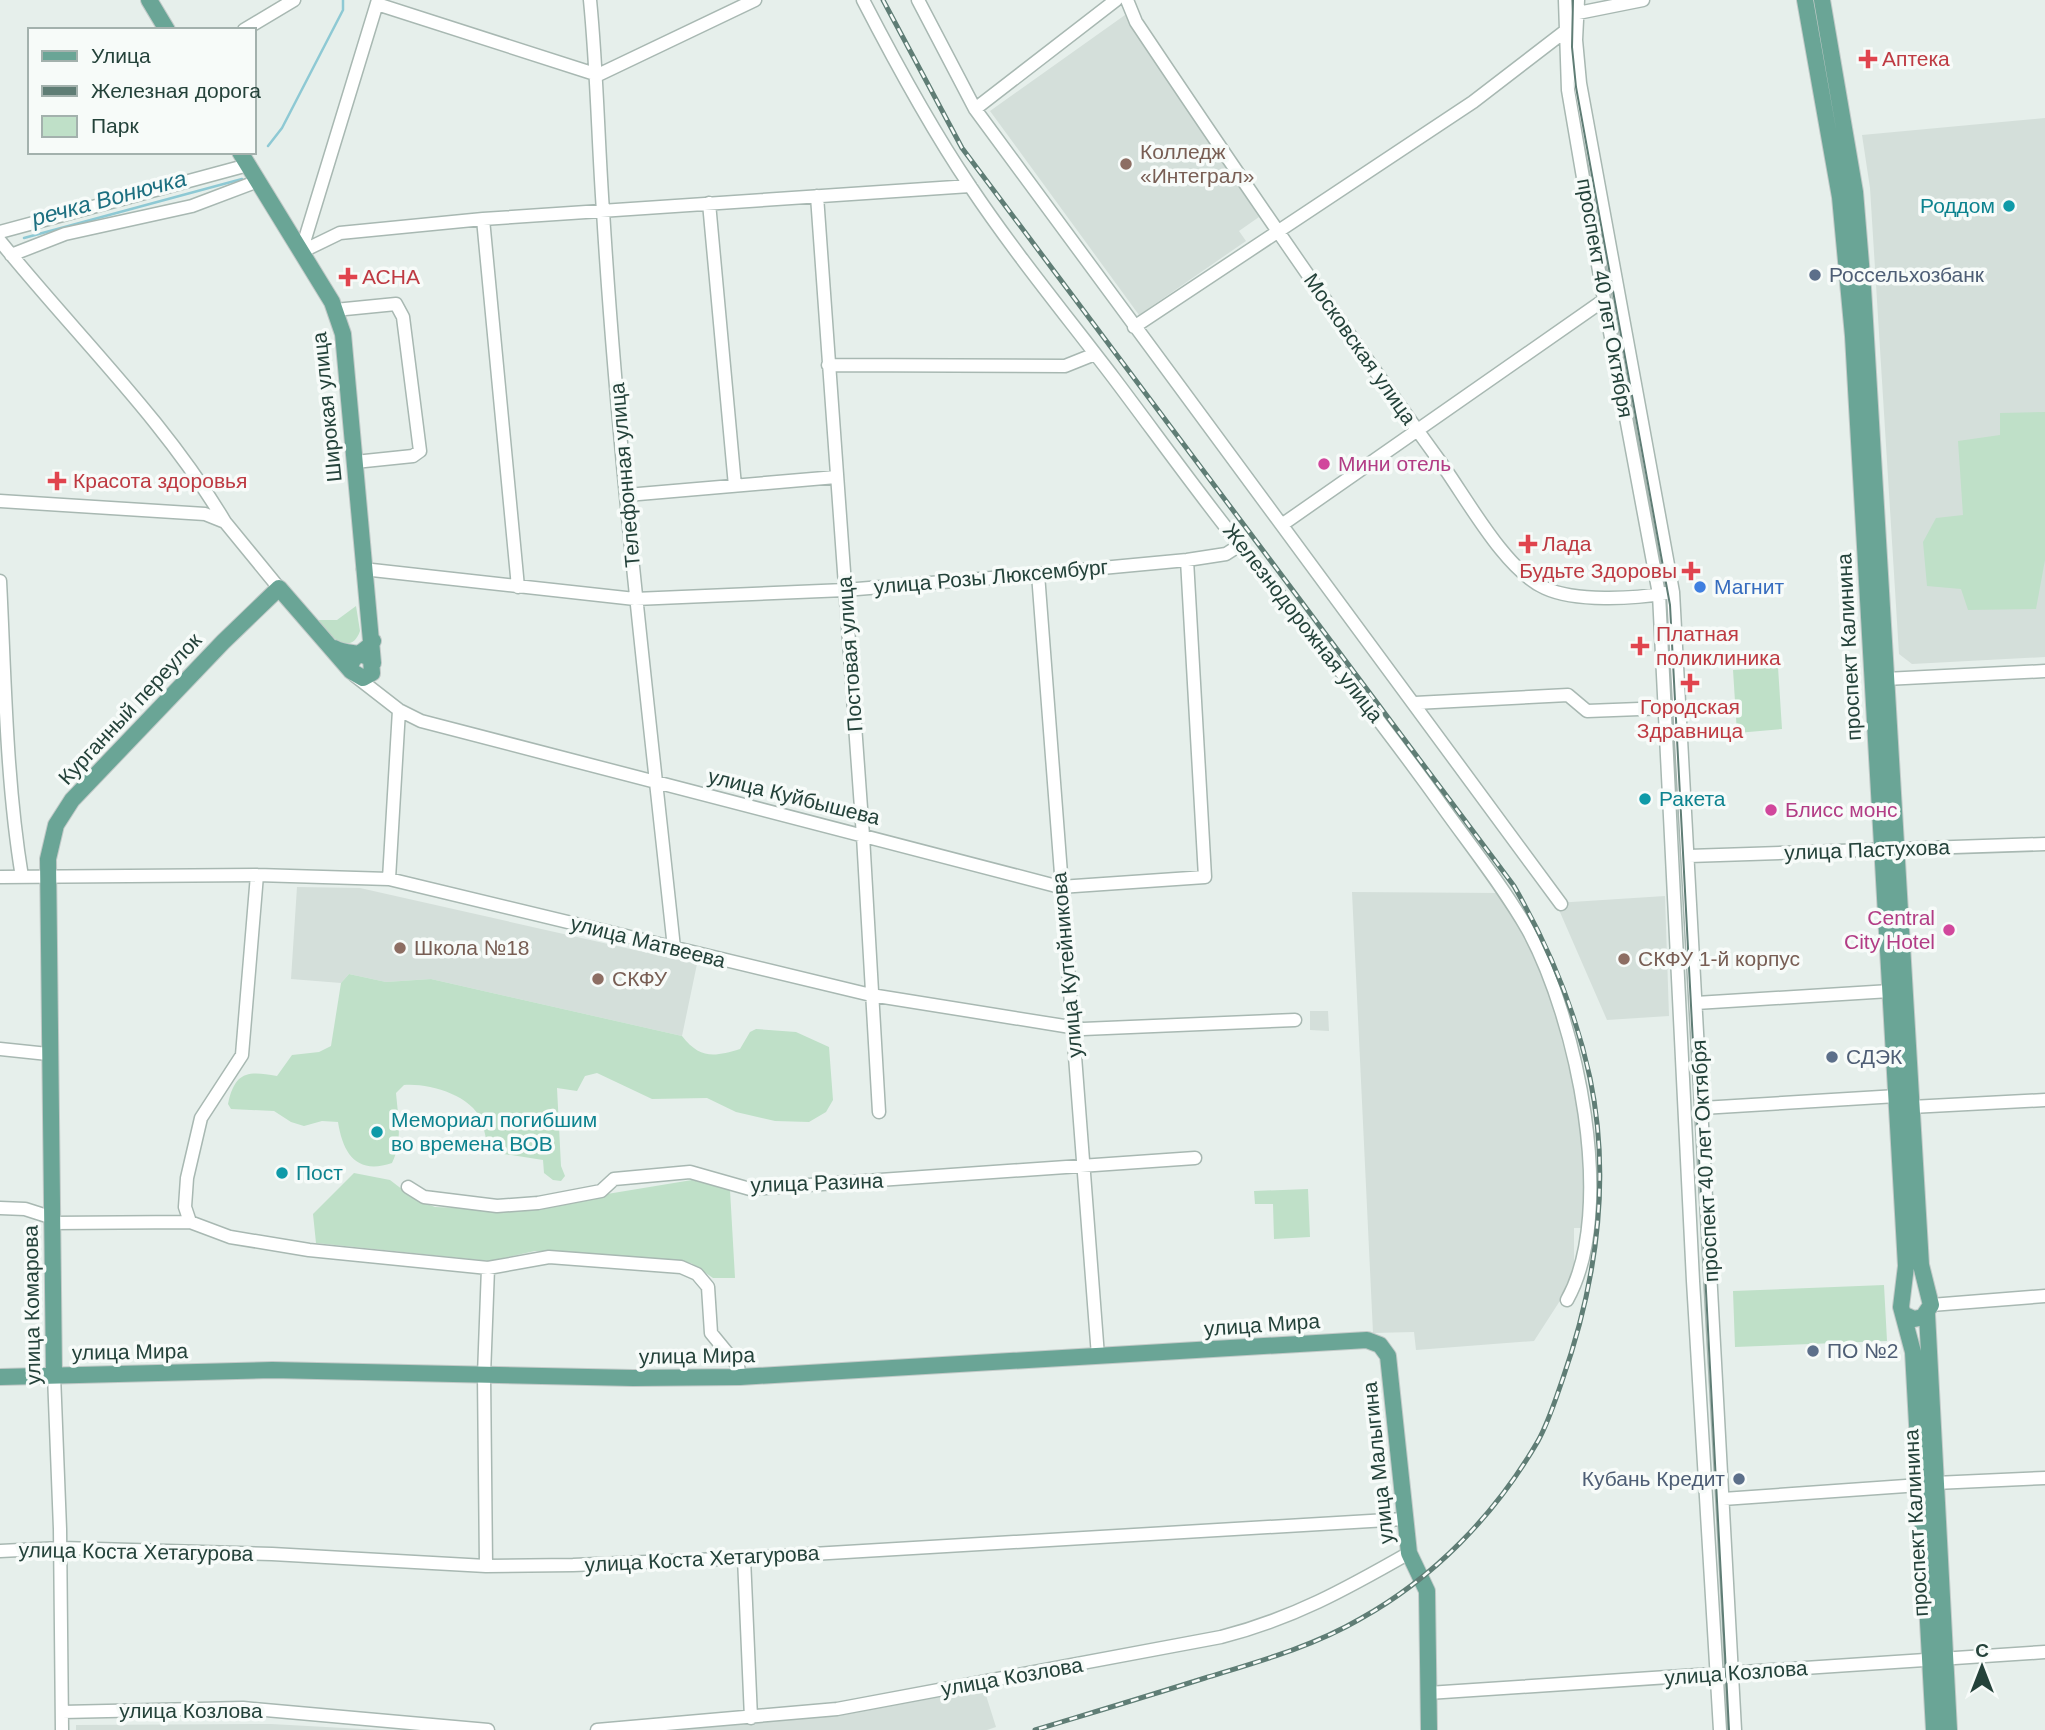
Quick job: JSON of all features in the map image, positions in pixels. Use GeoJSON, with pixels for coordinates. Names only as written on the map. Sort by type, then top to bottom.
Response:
{"type":"FeatureCollection","features":[{"type":"Feature","properties":{"kind":"main road"},"geometry":{"type":"LineString","coordinates":[[149,0],[166,28]]}},
{"type":"Feature","properties":{"kind":"main road","name":"проспект Калинина"},"geometry":{"type":"LineString","coordinates":[[1805,0],[1840,197],[1847,262],[1888,849],[1928,1304],[1927,1484]]}},
{"type":"Feature","properties":{"kind":"main road","name":"проспект Калинина"},"geometry":{"type":"LineString","coordinates":[[1822,0],[1856,206],[1885,679],[1890,991],[1906,1266],[1901,1307],[1913,1352],[1927,1484],[1938,1659],[1949,1730]]}},
{"type":"Feature","properties":{"kind":"main road","name":"Широкая улица"},"geometry":{"type":"LineString","coordinates":[[244,159],[335,310],[344,344],[368,625],[373,641],[373,666]]}},
{"type":"Feature","properties":{"kind":"main road","name":"улица Куйбышева"},"geometry":{"type":"LineString","coordinates":[[279,587],[352,673]]}},
{"type":"Feature","properties":{"kind":"main road","name":"Курганный переулок"},"geometry":{"type":"LineString","coordinates":[[49,878],[52,835],[72,800],[279,587]]}},
{"type":"Feature","properties":{"kind":"main road"},"geometry":{"type":"LineString","coordinates":[[328,645],[358,655],[367,656],[373,666],[363,678],[352,673],[351,662],[358,655],[373,641]]}},
{"type":"Feature","properties":{"kind":"main road","name":"улица Комарова"},"geometry":{"type":"LineString","coordinates":[[49,878],[48,1055],[54,1375]]}},
{"type":"Feature","properties":{"kind":"main road"},"geometry":{"type":"LineString","coordinates":[[1904,1295],[1916,1289],[1928,1304],[1919,1319],[1905,1315]]}},
{"type":"Feature","properties":{"kind":"main road","name":"улица Мира"},"geometry":{"type":"LineString","coordinates":[[0,1377],[272,1370],[740,1377],[1367,1340],[1380,1345],[1388,1356]]}},
{"type":"Feature","properties":{"kind":"main road","name":"улица Малыгина"},"geometry":{"type":"LineString","coordinates":[[1388,1356],[1409,1553],[1427,1591],[1429,1730]]}},
{"type":"Feature","properties":{"kind":"main road","name":"проспект Калинина"},"geometry":{"type":"LineString","coordinates":[[1934,1730],[1938,1659]]}},
{"type":"Feature","properties":{"kind":"street"},"geometry":{"type":"LineString","coordinates":[[247,28],[294,0]]}},
{"type":"Feature","properties":{"kind":"street","name":"Телефонная улица"},"geometry":{"type":"LineString","coordinates":[[590,0],[597,75],[603,211],[635,599],[674,948]]}},
{"type":"Feature","properties":{"kind":"street"},"geometry":{"type":"LineString","coordinates":[[301,252],[378,2],[597,75],[755,0]]}},
{"type":"Feature","properties":{"kind":"street","name":"Железнодорожная улица"},"geometry":{"type":"LineString","coordinates":[[863,0],[908,86],[970,186],[1240,545],[1359,690],[1528,930],[1549,976],[1579,1079],[1590,1162],[1584,1248],[1578,1281],[1567,1300]]}},
{"type":"Feature","properties":{"kind":"street","name":"Железнодорожная улица"},"geometry":{"type":"LineString","coordinates":[[918,0],[975,109],[1561,904]]}},
{"type":"Feature","properties":{"kind":"street"},"geometry":{"type":"LineString","coordinates":[[975,109],[1116,0]]}},
{"type":"Feature","properties":{"kind":"street","name":"Московская улица"},"geometry":{"type":"LineString","coordinates":[[1127,0],[1136,22],[1278,231],[1416,429],[1518,568],[1544,588],[1575,597],[1659,594]]}},
{"type":"Feature","properties":{"kind":"street","name":"проспект 40 лет Октября"},"geometry":{"type":"LineString","coordinates":[[1564,0],[1568,90],[1659,594],[1693,1281],[1720,1730]]}},
{"type":"Feature","properties":{"kind":"street"},"geometry":{"type":"LineString","coordinates":[[1134,327],[1473,102],[1564,32],[1578,6],[1643,0]]}},
{"type":"Feature","properties":{"kind":"street","name":"проспект 40 лет Октября"},"geometry":{"type":"LineString","coordinates":[[1578,6],[1576,40],[1580,83],[1673,592],[1735,1730]]}},
{"type":"Feature","properties":{"kind":"street"},"geometry":{"type":"LineString","coordinates":[[0,232],[244,159]]}},
{"type":"Feature","properties":{"kind":"street"},"geometry":{"type":"LineString","coordinates":[[11,255],[65,234],[192,206],[258,181]]}},
{"type":"Feature","properties":{"kind":"street"},"geometry":{"type":"LineString","coordinates":[[301,252],[340,233],[483,219],[970,186]]}},
{"type":"Feature","properties":{"kind":"street","name":"Постовая улица"},"geometry":{"type":"LineString","coordinates":[[817,196],[863,836],[879,1112]]}},
{"type":"Feature","properties":{"kind":"street"},"geometry":{"type":"LineString","coordinates":[[709,203],[735,486]]}},
{"type":"Feature","properties":{"kind":"street"},"geometry":{"type":"LineString","coordinates":[[483,219],[518,587]]}},
{"type":"Feature","properties":{"kind":"street"},"geometry":{"type":"LineString","coordinates":[[0,241],[143,409],[206,490],[225,522],[279,587]]}},
{"type":"Feature","properties":{"kind":"street"},"geometry":{"type":"LineString","coordinates":[[1283,524],[1604,300]]}},
{"type":"Feature","properties":{"kind":"street"},"geometry":{"type":"LineString","coordinates":[[335,310],[396,304],[403,317],[405,331],[420,451],[413,456],[355,462]]}},
{"type":"Feature","properties":{"kind":"street"},"geometry":{"type":"LineString","coordinates":[[828,365],[1065,366],[1096,354]]}},
{"type":"Feature","properties":{"kind":"street"},"geometry":{"type":"LineString","coordinates":[[627,495],[836,477]]}},
{"type":"Feature","properties":{"kind":"street"},"geometry":{"type":"LineString","coordinates":[[0,501],[181,511],[205,514],[225,522]]}},
{"type":"Feature","properties":{"kind":"street","name":"улица Розы Люксембург"},"geometry":{"type":"LineString","coordinates":[[363,569],[635,599],[845,590],[1038,574],[1187,560],[1226,554],[1240,545]]}},
{"type":"Feature","properties":{"kind":"street","name":"улица Куйбышева"},"geometry":{"type":"LineString","coordinates":[[352,673],[399,710],[441,727],[1060,887],[1205,877],[1187,560]]}},
{"type":"Feature","properties":{"kind":"street","name":"улица Кутейникова"},"geometry":{"type":"LineString","coordinates":[[1038,574],[1098,1356]]}},
{"type":"Feature","properties":{"kind":"street"},"geometry":{"type":"LineString","coordinates":[[0,581],[3,712],[22,877]]}},
{"type":"Feature","properties":{"kind":"street"},"geometry":{"type":"LineString","coordinates":[[1659,594],[1673,592]]}},
{"type":"Feature","properties":{"kind":"street"},"geometry":{"type":"LineString","coordinates":[[373,666],[383,697]]}},
{"type":"Feature","properties":{"kind":"street"},"geometry":{"type":"LineString","coordinates":[[1885,679],[2045,671]]}},
{"type":"Feature","properties":{"kind":"street"},"geometry":{"type":"LineString","coordinates":[[1415,703],[1568,695],[1587,711],[1666,708]]}},
{"type":"Feature","properties":{"kind":"street"},"geometry":{"type":"LineString","coordinates":[[389,879],[399,710]]}},
{"type":"Feature","properties":{"kind":"street","name":"улица Пастухова"},"geometry":{"type":"LineString","coordinates":[[1689,856],[2045,844]]}},
{"type":"Feature","properties":{"kind":"street"},"geometry":{"type":"LineString","coordinates":[[190,1222],[185,1207],[187,1178],[201,1118],[242,1055],[257,875]]}},
{"type":"Feature","properties":{"kind":"street","name":"улица Матвеева"},"geometry":{"type":"LineString","coordinates":[[0,877],[257,875],[389,879],[872,995],[1083,1030],[1295,1020]]}},
{"type":"Feature","properties":{"kind":"street"},"geometry":{"type":"LineString","coordinates":[[1696,1003],[1890,991]]}},
{"type":"Feature","properties":{"kind":"street"},"geometry":{"type":"LineString","coordinates":[[0,1049],[48,1055]]}},
{"type":"Feature","properties":{"kind":"street"},"geometry":{"type":"LineString","coordinates":[[1702,1108],[1897,1096]]}},
{"type":"Feature","properties":{"kind":"street"},"geometry":{"type":"LineString","coordinates":[[1911,1107],[2045,1100]]}},
{"type":"Feature","properties":{"kind":"street","name":"улица Разина"},"geometry":{"type":"LineString","coordinates":[[408,1187],[424,1198],[497,1206],[538,1203],[601,1191],[614,1179],[690,1172],[750,1189],[1195,1158]]}},
{"type":"Feature","properties":{"kind":"street"},"geometry":{"type":"LineString","coordinates":[[0,1208],[25,1209],[50,1220],[190,1222],[230,1237],[309,1250],[488,1268],[549,1257],[681,1267],[697,1274],[708,1287],[711,1334],[738,1366],[740,1377]]}},
{"type":"Feature","properties":{"kind":"street"},"geometry":{"type":"LineString","coordinates":[[486,1566],[484,1375],[488,1268]]}},
{"type":"Feature","properties":{"kind":"street"},"geometry":{"type":"LineString","coordinates":[[1928,1304],[2045,1296]]}},
{"type":"Feature","properties":{"kind":"street","name":"улица Комарова"},"geometry":{"type":"LineString","coordinates":[[54,1375],[61,1548],[62,1730]]}},
{"type":"Feature","properties":{"kind":"street"},"geometry":{"type":"LineString","coordinates":[[1723,1499],[2045,1478]]}},
{"type":"Feature","properties":{"kind":"street","name":"улица Коста Хетагурова"},"geometry":{"type":"LineString","coordinates":[[0,1551],[61,1548],[272,1554],[486,1566],[744,1558],[1404,1518]]}},
{"type":"Feature","properties":{"kind":"street","name":"улица Козлова"},"geometry":{"type":"LineString","coordinates":[[597,1730],[836,1709],[1221,1637],[1270,1624],[1308,1609],[1409,1553]]}},
{"type":"Feature","properties":{"kind":"street"},"geometry":{"type":"LineString","coordinates":[[744,1558],[751,1718]]}},
{"type":"Feature","properties":{"kind":"street","name":"улица Козлова"},"geometry":{"type":"LineString","coordinates":[[1428,1693],[1717,1676],[2045,1652]]}},
{"type":"Feature","properties":{"kind":"street","name":"улица Козлова"},"geometry":{"type":"LineString","coordinates":[[62,1712],[243,1708],[488,1730]]}},
{"type":"Feature","properties":{"kind":"shaded area","name":"Колледж «Интеграл»"},"geometry":{"type":"Polygon","coordinates":[[[1125,15],[1259,217],[1239,231],[1246,241],[1139,315],[990,111],[1125,15]]]}},
{"type":"Feature","properties":{"kind":"shaded area"},"geometry":{"type":"Polygon","coordinates":[[[2045,118],[2045,657],[1912,664],[1899,654],[1870,188],[1862,135],[2045,118]]]}},
{"type":"Feature","properties":{"kind":"shaded area"},"geometry":{"type":"Polygon","coordinates":[[[297,887],[360,888],[697,964],[682,1036],[431,979],[386,982],[349,974],[341,983],[291,979],[297,887]]]}},
{"type":"Feature","properties":{"kind":"shaded area"},"geometry":{"type":"Polygon","coordinates":[[[1352,892],[1500,893],[1525,933],[1548,987],[1575,1092],[1582,1139],[1584,1228],[1574,1228],[1574,1279],[1534,1341],[1416,1350],[1414,1332],[1373,1333],[1352,892]]]}},
{"type":"Feature","properties":{"kind":"shaded area","name":"СКФУ 1-й корпус"},"geometry":{"type":"Polygon","coordinates":[[[1665,896],[1669,1016],[1607,1020],[1556,903],[1665,896]]]}},
{"type":"Feature","properties":{"kind":"shaded area"},"geometry":{"type":"Polygon","coordinates":[[[1310,1011],[1328,1011],[1329,1031],[1310,1030],[1310,1011]]]}},
{"type":"Feature","properties":{"kind":"shaded area"},"geometry":{"type":"Polygon","coordinates":[[[984,1689],[996,1727],[987,1730],[663,1730],[837,1716],[984,1689]]]}},
{"type":"Feature","properties":{"kind":"shaded area"},"geometry":{"type":"Polygon","coordinates":[[[271,1724],[381,1730],[76,1730],[76,1725],[271,1724]]]}},
{"type":"Feature","properties":{"kind":"green space"},"geometry":{"type":"Polygon","coordinates":[[[2045,412],[2045,560],[2036,609],[1968,610],[1961,589],[1927,586],[1923,542],[1936,518],[1963,515],[1958,441],[2000,435],[2000,413],[2045,412]]]}},
{"type":"Feature","properties":{"kind":"green space"},"geometry":{"type":"Polygon","coordinates":[[[356,606],[360,631],[350,643],[332,637],[316,620],[337,620],[356,606]]]}},
{"type":"Feature","properties":{"kind":"green space"},"geometry":{"type":"Polygon","coordinates":[[[1778,667],[1782,729],[1737,733],[1733,670],[1778,667]]]}},
{"type":"Feature","properties":{"kind":"green space"},"geometry":{"type":"Polygon","coordinates":[[[349,974],[386,982],[431,979],[682,1036],[695,1049],[708,1054],[722,1054],[740,1049],[750,1032],[756,1029],[796,1032],[829,1047],[833,1100],[826,1112],[809,1122],[775,1121],[736,1112],[707,1098],[652,1099],[597,1073],[585,1076],[577,1091],[557,1088],[561,1166],[565,1176],[561,1181],[553,1180],[544,1173],[543,1160],[491,1152],[476,1111],[459,1097],[425,1086],[404,1085],[396,1093],[399,1137],[392,1163],[380,1166],[361,1164],[348,1152],[338,1122],[322,1121],[304,1126],[291,1122],[274,1111],[231,1109],[228,1104],[235,1085],[244,1076],[277,1076],[292,1055],[319,1052],[331,1046],[341,983],[349,974]]]}},
{"type":"Feature","properties":{"kind":"green space"},"geometry":{"type":"Polygon","coordinates":[[[354,1173],[390,1180],[416,1200],[435,1207],[510,1210],[692,1180],[730,1190],[735,1278],[713,1278],[691,1263],[594,1254],[535,1251],[490,1261],[316,1243],[313,1214],[354,1173]]]}},
{"type":"Feature","properties":{"kind":"green space"},"geometry":{"type":"Polygon","coordinates":[[[1308,1189],[1310,1237],[1274,1239],[1273,1204],[1255,1204],[1254,1191],[1308,1189]]]}},
{"type":"Feature","properties":{"kind":"green space"},"geometry":{"type":"Polygon","coordinates":[[[1884,1285],[1887,1341],[1735,1347],[1733,1291],[1884,1285]]]}},
{"type":"Feature","properties":{"kind":"waterway","name":"речка Вонючка"},"geometry":{"type":"LineString","coordinates":[[268,146],[282,128],[343,10],[343,0]]}},
{"type":"Feature","properties":{"kind":"waterway","name":"речка Вонючка"},"geometry":{"type":"LineString","coordinates":[[24,238],[242,179]]}},
{"type":"Feature","properties":{"kind":"tram line"},"geometry":{"type":"LineString","coordinates":[[1573,0],[1572,47],[1576,87],[1670,605],[1729,1730]]}},
{"type":"Feature","properties":{"kind":"railway"},"geometry":{"type":"LineString","coordinates":[[883,0],[962,148],[1514,886],[1539,932],[1569,1003],[1584,1052],[1596,1116],[1599,1154],[1597,1231],[1584,1307],[1574,1344],[1538,1441],[1502,1494],[1461,1542],[1438,1564],[1387,1603],[1342,1629],[1304,1646],[1035,1730]]}},
{"type":"Feature","properties":{"kind":"place","name":"Аптека"},"geometry":{"type":"Point","coordinates":[1868,59]}},
{"type":"Feature","properties":{"kind":"place","name":"Колледж «Интеграл»"},"geometry":{"type":"Point","coordinates":[1126,164]}},
{"type":"Feature","properties":{"kind":"place","name":"Роддом"},"geometry":{"type":"Point","coordinates":[2009,206]}},
{"type":"Feature","properties":{"kind":"place","name":"Россельхозбанк"},"geometry":{"type":"Point","coordinates":[1815,275]}},
{"type":"Feature","properties":{"kind":"place","name":"АСНА"},"geometry":{"type":"Point","coordinates":[348,277]}},
{"type":"Feature","properties":{"kind":"place","name":"Мини отель"},"geometry":{"type":"Point","coordinates":[1324,464]}},
{"type":"Feature","properties":{"kind":"place","name":"Красота здоровья"},"geometry":{"type":"Point","coordinates":[57,481]}},
{"type":"Feature","properties":{"kind":"place","name":"Лада"},"geometry":{"type":"Point","coordinates":[1528,544]}},
{"type":"Feature","properties":{"kind":"place","name":"Будьте Здоровы"},"geometry":{"type":"Point","coordinates":[1691,571]}},
{"type":"Feature","properties":{"kind":"place","name":"Магнит"},"geometry":{"type":"Point","coordinates":[1700,587]}},
{"type":"Feature","properties":{"kind":"place","name":"Платная поликлиника"},"geometry":{"type":"Point","coordinates":[1640,646]}},
{"type":"Feature","properties":{"kind":"place","name":"Городская Здравница"},"geometry":{"type":"Point","coordinates":[1690,683]}},
{"type":"Feature","properties":{"kind":"place","name":"Ракета"},"geometry":{"type":"Point","coordinates":[1645,799]}},
{"type":"Feature","properties":{"kind":"place","name":"Блисс монс"},"geometry":{"type":"Point","coordinates":[1771,810]}},
{"type":"Feature","properties":{"kind":"place","name":"Central City Hotel"},"geometry":{"type":"Point","coordinates":[1949,930]}},
{"type":"Feature","properties":{"kind":"place","name":"Школа №18"},"geometry":{"type":"Point","coordinates":[400,948]}},
{"type":"Feature","properties":{"kind":"place","name":"СКФУ 1-й корпус"},"geometry":{"type":"Point","coordinates":[1624,959]}},
{"type":"Feature","properties":{"kind":"place","name":"СКФУ"},"geometry":{"type":"Point","coordinates":[598,979]}},
{"type":"Feature","properties":{"kind":"place","name":"СДЭК"},"geometry":{"type":"Point","coordinates":[1832,1057]}},
{"type":"Feature","properties":{"kind":"place","name":"Мемориал погибшим во времена ВОВ"},"geometry":{"type":"Point","coordinates":[377,1132]}},
{"type":"Feature","properties":{"kind":"place","name":"Пост"},"geometry":{"type":"Point","coordinates":[282,1173]}},
{"type":"Feature","properties":{"kind":"place","name":"ПО №2"},"geometry":{"type":"Point","coordinates":[1813,1351]}},
{"type":"Feature","properties":{"kind":"place","name":"Кубань Кредит"},"geometry":{"type":"Point","coordinates":[1739,1479]}}]}
